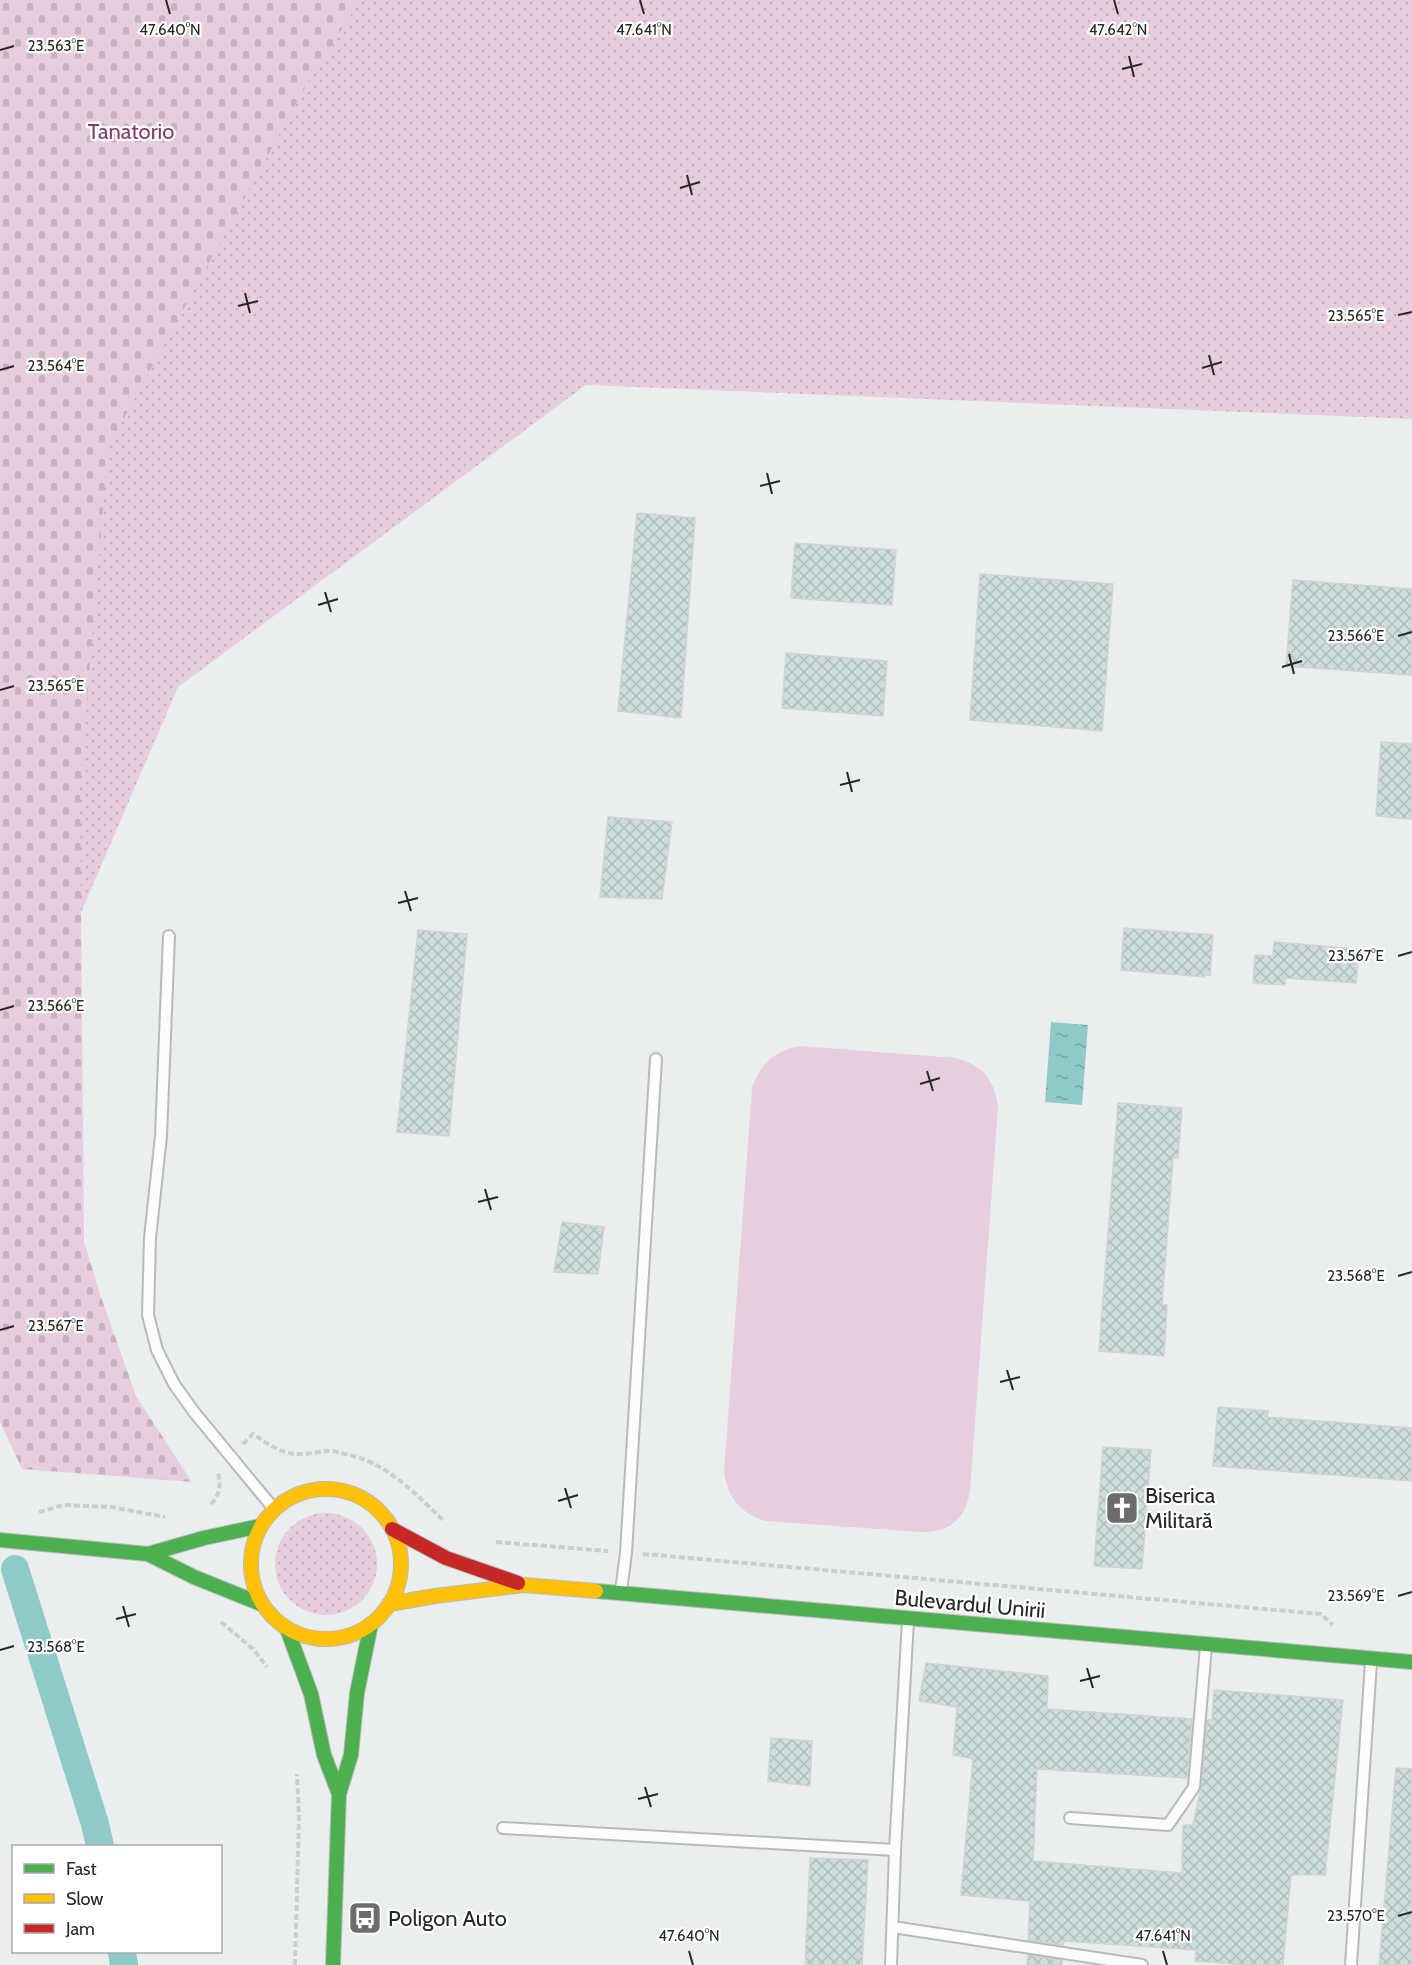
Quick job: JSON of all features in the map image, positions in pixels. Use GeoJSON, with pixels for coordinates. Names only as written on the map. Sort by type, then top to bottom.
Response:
{"type":"FeatureCollection","features":[{"type":"Feature","properties":{"kind":"main road"},"geometry":{"type":"LineString","coordinates":[[328,1488],[347,1492],[366,1500],[381,1513],[392,1529],[398,1544],[401,1559],[400,1575],[397,1590],[389,1605],[371,1624],[356,1634],[338,1639],[321,1640],[287,1629],[261,1604],[253,1585],[250,1565],[253,1545],[260,1526],[274,1509],[290,1497],[309,1490],[328,1488]]}},
{"type":"Feature","properties":{"kind":"main road"},"geometry":{"type":"LineString","coordinates":[[0,1540],[148,1554],[204,1538],[260,1526]]}},
{"type":"Feature","properties":{"kind":"main road","name":"Bulevardul Unirii"},"geometry":{"type":"LineString","coordinates":[[392,1529],[446,1558],[524,1585]]}},
{"type":"Feature","properties":{"kind":"main road"},"geometry":{"type":"LineString","coordinates":[[148,1554],[194,1577],[261,1604]]}},
{"type":"Feature","properties":{"kind":"main road","name":"Bulevardul Unirii"},"geometry":{"type":"LineString","coordinates":[[389,1605],[435,1596],[524,1585],[1206,1646],[1412,1662]]}},
{"type":"Feature","properties":{"kind":"main road"},"geometry":{"type":"LineString","coordinates":[[333,1965],[339,1794],[351,1755],[357,1693],[371,1624]]}},
{"type":"Feature","properties":{"kind":"main road"},"geometry":{"type":"LineString","coordinates":[[287,1629],[311,1694],[324,1755],[339,1794]]}},
{"type":"Feature","properties":{"kind":"lane"},"geometry":{"type":"LineString","coordinates":[[169,936],[160,1136],[150,1238],[148,1315],[157,1350],[174,1384],[194,1412],[274,1509]]}},
{"type":"Feature","properties":{"kind":"lane"},"geometry":{"type":"LineString","coordinates":[[621,1594],[626,1553],[656,1059]]}},
{"type":"Feature","properties":{"kind":"lane"},"geometry":{"type":"LineString","coordinates":[[891,1965],[908,1619]]}},
{"type":"Feature","properties":{"kind":"lane"},"geometry":{"type":"LineString","coordinates":[[1070,1818],[1168,1825],[1194,1787],[1206,1646]]}},
{"type":"Feature","properties":{"kind":"lane"},"geometry":{"type":"LineString","coordinates":[[1350,1965],[1371,1659]]}},
{"type":"Feature","properties":{"kind":"lane"},"geometry":{"type":"LineString","coordinates":[[503,1828],[895,1850]]}},
{"type":"Feature","properties":{"kind":"lane"},"geometry":{"type":"LineString","coordinates":[[893,1927],[1137,1965]]}},
{"type":"Feature","properties":{"kind":"path"},"geometry":{"type":"LineString","coordinates":[[508,1543],[1321,1614],[1335,1627]]}},
{"type":"Feature","properties":{"kind":"path"},"geometry":{"type":"LineString","coordinates":[[213,1617],[253,1649],[269,1670]]}},
{"type":"Feature","properties":{"kind":"path"},"geometry":{"type":"LineString","coordinates":[[295,1965],[299,1817],[297,1770]]}},
{"type":"Feature","properties":{"kind":"green space"},"geometry":{"type":"Polygon","coordinates":[[[0,0],[1412,0],[1412,419],[586,385],[178,687],[0,1101],[0,0]]]}},
{"type":"Feature","properties":{"kind":"green space","name":"Tanatorio"},"geometry":{"type":"Polygon","coordinates":[[[0,0],[360,0],[303,91],[108,447],[80,785],[84,1241],[136,1396],[192,1482],[22,1469],[0,1422],[0,0]]]}},
{"type":"Feature","properties":{"kind":"green space"},"geometry":{"type":"Polygon","coordinates":[[[801,1046],[956,1058],[980,1069],[994,1089],[998,1107],[970,1491],[968,1501],[960,1516],[955,1522],[941,1530],[921,1532],[765,1521],[742,1509],[732,1497],[726,1481],[724,1472],[752,1088],[764,1065],[783,1051],[801,1046]]]}},
{"type":"Feature","properties":{"kind":"green space"},"geometry":{"type":"Polygon","coordinates":[[[326,1513],[355,1521],[369,1535],[377,1564],[369,1593],[355,1607],[326,1615],[297,1607],[283,1593],[275,1564],[283,1535],[297,1521],[326,1513]]]}},
{"type":"Feature","properties":{"kind":"water"},"geometry":{"type":"Polygon","coordinates":[[[1051,1022],[1088,1025],[1082,1105],[1045,1102],[1051,1022]]]}},
{"type":"Feature","properties":{"kind":"building"},"geometry":{"type":"Polygon","coordinates":[[[637,513],[695,518],[681,718],[618,711],[637,513]]]}},
{"type":"Feature","properties":{"kind":"building"},"geometry":{"type":"Polygon","coordinates":[[[795,543],[896,550],[892,605],[791,598],[795,543]]]}},
{"type":"Feature","properties":{"kind":"building"},"geometry":{"type":"Polygon","coordinates":[[[980,574],[1113,584],[1102,731],[970,720],[980,574]]]}},
{"type":"Feature","properties":{"kind":"building"},"geometry":{"type":"Polygon","coordinates":[[[1293,580],[1412,589],[1412,675],[1286,666],[1293,580]]]}},
{"type":"Feature","properties":{"kind":"building"},"geometry":{"type":"Polygon","coordinates":[[[786,653],[887,661],[883,716],[782,708],[786,653]]]}},
{"type":"Feature","properties":{"kind":"building"},"geometry":{"type":"Polygon","coordinates":[[[1381,742],[1412,744],[1412,819],[1376,816],[1381,742]]]}},
{"type":"Feature","properties":{"kind":"building"},"geometry":{"type":"Polygon","coordinates":[[[608,817],[672,822],[662,899],[600,897],[608,817]]]}},
{"type":"Feature","properties":{"kind":"building"},"geometry":{"type":"Polygon","coordinates":[[[1124,928],[1213,935],[1210,975],[1204,975],[1205,977],[1121,970],[1124,928]]]}},
{"type":"Feature","properties":{"kind":"building"},"geometry":{"type":"Polygon","coordinates":[[[418,930],[467,934],[449,1136],[397,1132],[418,930]]]}},
{"type":"Feature","properties":{"kind":"building"},"geometry":{"type":"Polygon","coordinates":[[[1274,942],[1359,949],[1356,983],[1285,978],[1285,985],[1253,983],[1255,955],[1273,956],[1274,942]]]}},
{"type":"Feature","properties":{"kind":"building"},"geometry":{"type":"Polygon","coordinates":[[[1118,1103],[1182,1108],[1178,1158],[1173,1158],[1162,1305],[1167,1305],[1164,1356],[1099,1351],[1118,1103]]]}},
{"type":"Feature","properties":{"kind":"building"},"geometry":{"type":"Polygon","coordinates":[[[562,1222],[604,1227],[598,1274],[554,1272],[562,1222]]]}},
{"type":"Feature","properties":{"kind":"building"},"geometry":{"type":"Polygon","coordinates":[[[1218,1407],[1268,1411],[1267,1417],[1412,1428],[1412,1481],[1213,1466],[1218,1407]]]}},
{"type":"Feature","properties":{"kind":"building","name":"Biserica Militară"},"geometry":{"type":"Polygon","coordinates":[[[1103,1447],[1151,1450],[1142,1569],[1094,1566],[1103,1447]]]}},
{"type":"Feature","properties":{"kind":"building"},"geometry":{"type":"Polygon","coordinates":[[[926,1663],[1048,1676],[1047,1709],[1192,1719],[1187,1778],[1037,1769],[1033,1861],[1182,1873],[1183,1825],[1193,1825],[1201,1788],[1207,1720],[1212,1720],[1214,1690],[1343,1700],[1325,1875],[1291,1875],[1283,1965],[1195,1961],[1196,1950],[1064,1941],[1063,1945],[1028,1940],[1030,1901],[961,1895],[973,1759],[953,1755],[957,1707],[919,1701],[926,1663]]]}},
{"type":"Feature","properties":{"kind":"building"},"geometry":{"type":"Polygon","coordinates":[[[771,1738],[812,1741],[810,1786],[768,1781],[771,1738]]]}},
{"type":"Feature","properties":{"kind":"building"},"geometry":{"type":"Polygon","coordinates":[[[1396,1768],[1412,1769],[1412,1965],[1379,1965],[1396,1768]]]}},
{"type":"Feature","properties":{"kind":"building"},"geometry":{"type":"Polygon","coordinates":[[[810,1858],[868,1860],[862,1965],[805,1965],[810,1858]]]}},
{"type":"Feature","properties":{"kind":"building"},"geometry":{"type":"Polygon","coordinates":[[[1028,1955],[1062,1960],[1062,1965],[1027,1965],[1028,1955]]]}},
{"type":"Feature","properties":{"kind":"waterway"},"geometry":{"type":"LineString","coordinates":[[15,1569],[100,1845]]}},
{"type":"Feature","properties":{"kind":"waterway"},"geometry":{"type":"LineString","coordinates":[[122,1953],[124,1965]]}},
{"type":"Feature","properties":{"kind":"traffic: fast"},"geometry":{"type":"LineString","coordinates":[[0,1540],[148,1554],[204,1538],[260,1526]]}},
{"type":"Feature","properties":{"kind":"traffic: fast"},"geometry":{"type":"LineString","coordinates":[[148,1554],[194,1577],[261,1604]]}},
{"type":"Feature","properties":{"kind":"traffic: fast"},"geometry":{"type":"LineString","coordinates":[[596,1591],[1412,1662]]}},
{"type":"Feature","properties":{"kind":"traffic: fast"},"geometry":{"type":"LineString","coordinates":[[333,1965],[339,1794],[351,1755],[357,1693],[371,1624]]}},
{"type":"Feature","properties":{"kind":"traffic: fast"},"geometry":{"type":"LineString","coordinates":[[287,1629],[311,1694],[324,1755],[339,1794]]}},
{"type":"Feature","properties":{"kind":"traffic: slow"},"geometry":{"type":"LineString","coordinates":[[326,1489],[341,1490],[355,1495],[368,1501],[379,1511],[389,1522],[395,1535],[400,1549],[401,1564],[400,1579],[395,1593],[389,1606],[379,1617],[368,1627],[355,1633],[341,1638],[326,1639],[311,1638],[297,1633],[284,1627],[273,1617],[263,1606],[257,1593],[252,1579],[251,1564],[252,1549],[257,1535],[263,1522],[273,1511],[284,1501],[297,1495],[311,1490],[326,1489]]}},
{"type":"Feature","properties":{"kind":"traffic: slow"},"geometry":{"type":"LineString","coordinates":[[389,1604],[524,1585],[596,1591]]}},
{"type":"Feature","properties":{"kind":"traffic: jam"},"geometry":{"type":"LineString","coordinates":[[392,1529],[446,1558],[518,1583]]}},
{"type":"Feature","properties":{"kind":"place","name":"Biserica Militară"},"geometry":{"type":"Point","coordinates":[1122,1508]}},
{"type":"Feature","properties":{"kind":"place","name":"Poligon Auto"},"geometry":{"type":"Point","coordinates":[365,1918]}}]}
